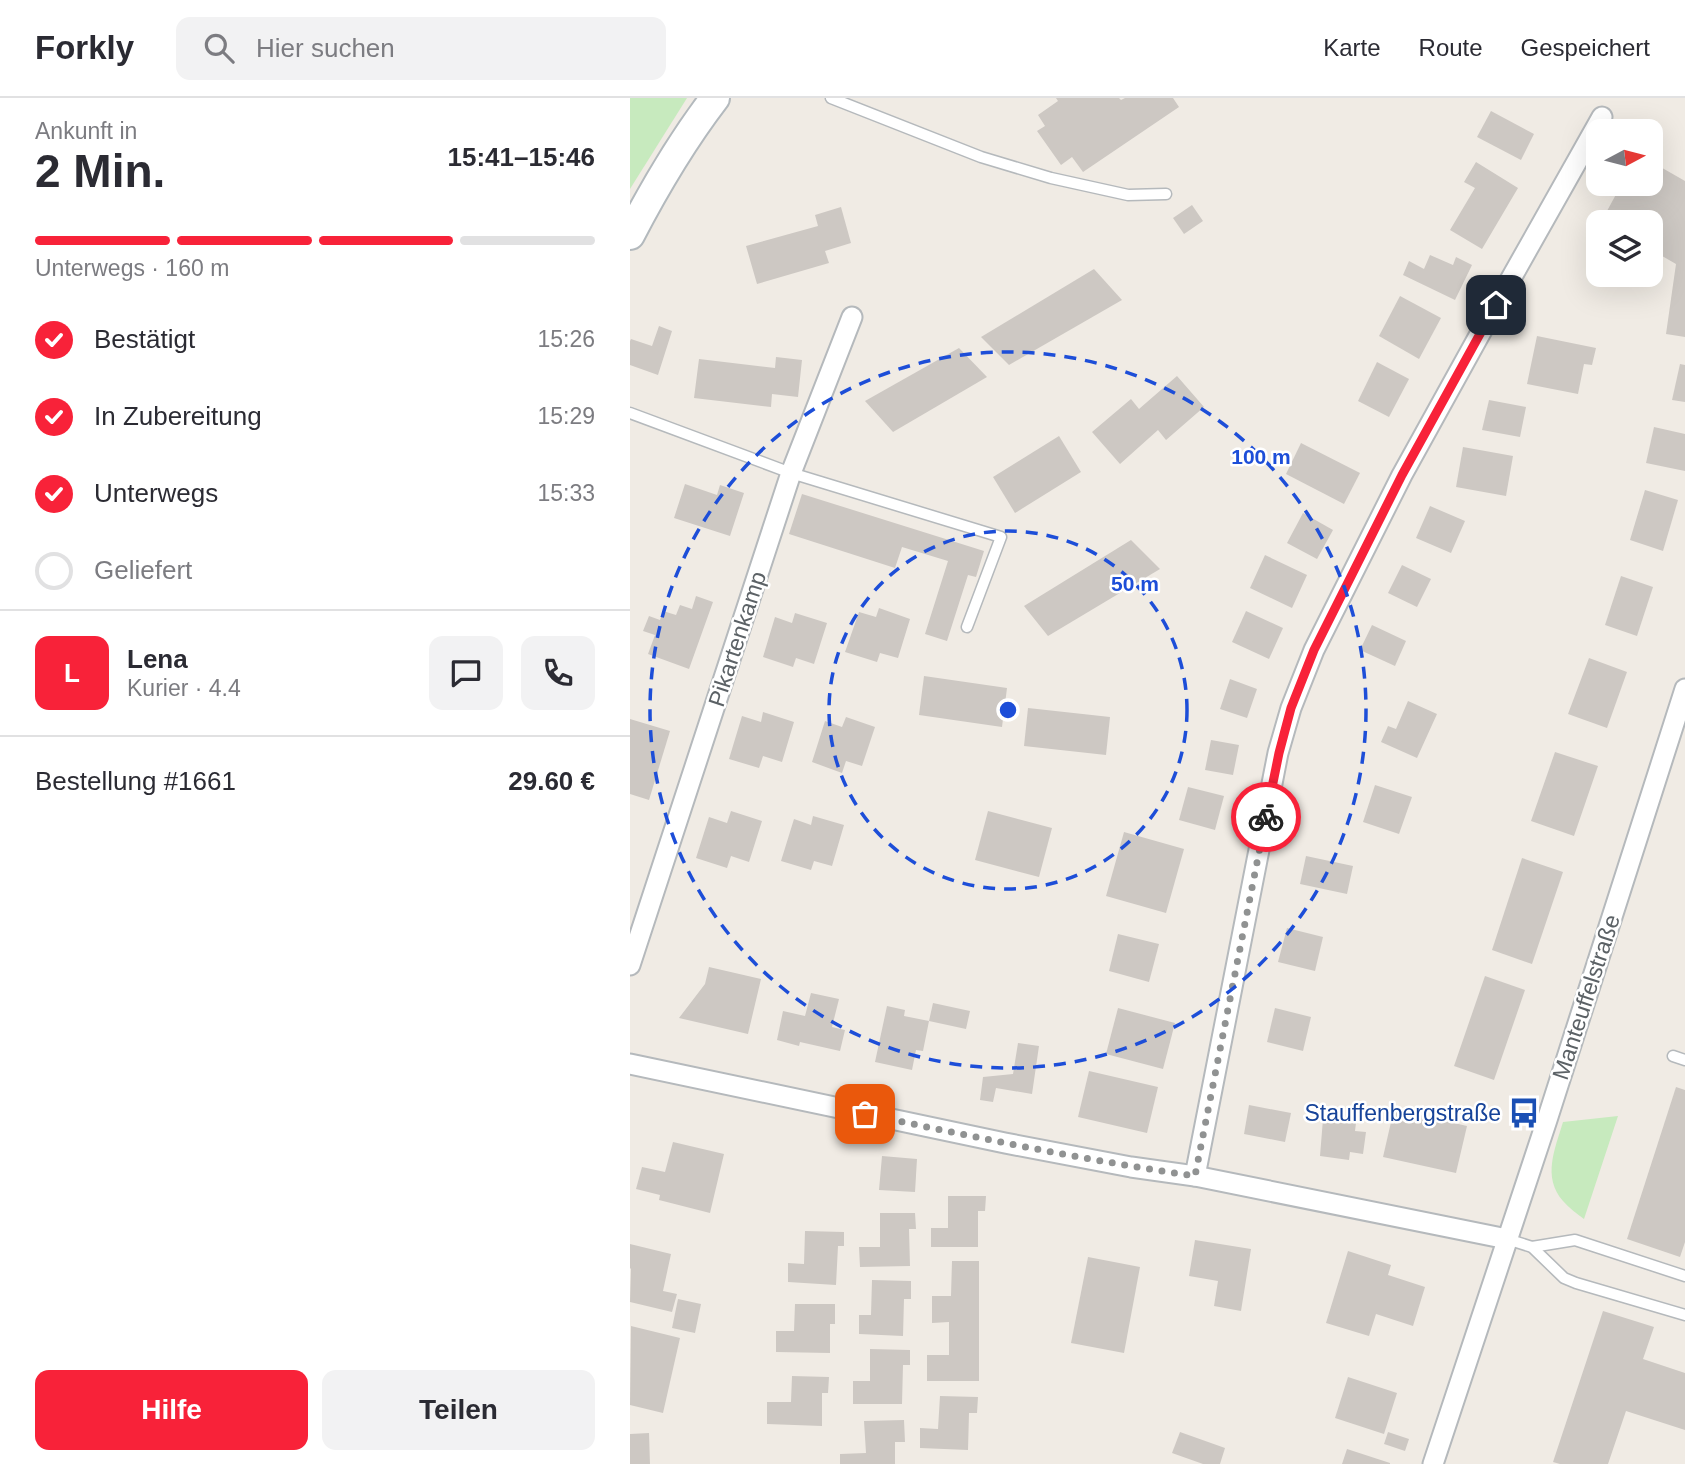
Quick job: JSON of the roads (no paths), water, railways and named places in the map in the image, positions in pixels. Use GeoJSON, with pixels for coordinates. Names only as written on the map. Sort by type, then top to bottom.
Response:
{"type":"FeatureCollection","features":[{"type":"Feature","properties":{"kind":"main road"},"geometry":{"type":"LineString","coordinates":[[630,235],[656,185],[715,98]]}},
{"type":"Feature","properties":{"kind":"street"},"geometry":{"type":"LineString","coordinates":[[1195,1176],[1276,764],[1291,708],[1314,650],[1402,475],[1602,117]]}},
{"type":"Feature","properties":{"kind":"street","name":"Pikartenkamp"},"geometry":{"type":"LineString","coordinates":[[630,965],[791,473],[852,317]]}},
{"type":"Feature","properties":{"kind":"street","name":"Manteuffelstraße"},"geometry":{"type":"LineString","coordinates":[[1433,1464],[1685,689]]}},
{"type":"Feature","properties":{"kind":"street"},"geometry":{"type":"LineString","coordinates":[[630,1064],[1005,1143],[1195,1176],[1507,1239]]}},
{"type":"Feature","properties":{"kind":"lane"},"geometry":{"type":"LineString","coordinates":[[831,98],[981,157],[1051,178],[1128,195],[1166,194]]}},
{"type":"Feature","properties":{"kind":"lane"},"geometry":{"type":"LineString","coordinates":[[630,413],[791,473],[1002,537],[967,627]]}},
{"type":"Feature","properties":{"kind":"lane"},"geometry":{"type":"LineString","coordinates":[[1673,1056],[1685,1060]]}},
{"type":"Feature","properties":{"kind":"lane"},"geometry":{"type":"LineString","coordinates":[[1507,1239],[1532,1247],[1564,1278],[1685,1315]]}},
{"type":"Feature","properties":{"kind":"lane"},"geometry":{"type":"LineString","coordinates":[[1532,1247],[1575,1240],[1685,1276]]}},
{"type":"Feature","properties":{"kind":"place","name":"Stauffenbergstraße"},"geometry":{"type":"Point","coordinates":[1524,1113]}}]}
